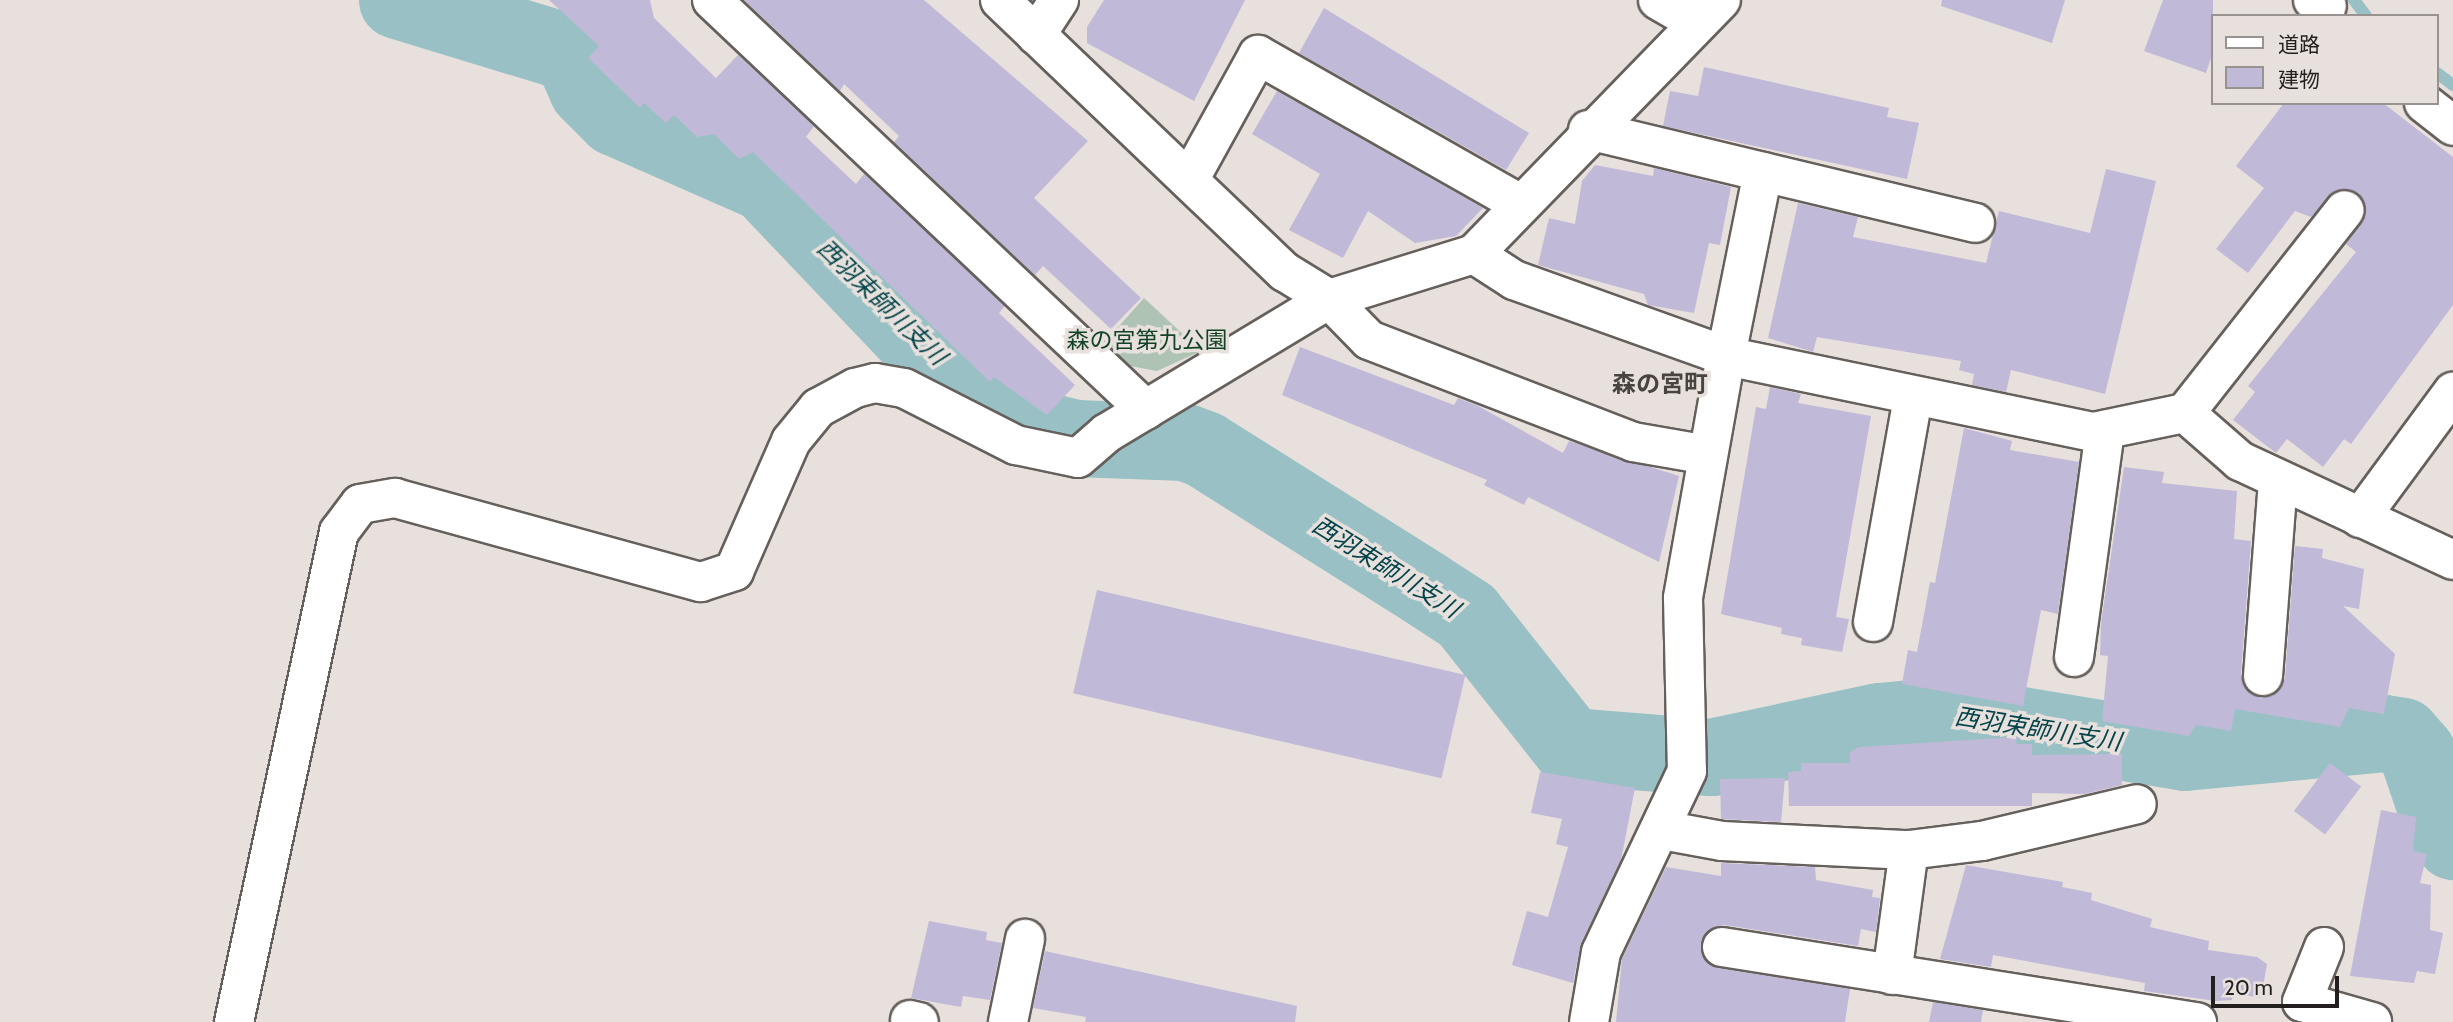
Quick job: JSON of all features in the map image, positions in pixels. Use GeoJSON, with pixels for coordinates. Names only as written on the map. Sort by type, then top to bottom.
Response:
{"type":"FeatureCollection","features":[{"type":"Feature","properties":{"kind":"street"},"geometry":{"type":"LineString","coordinates":[[712,0],[1146,410]]}},
{"type":"Feature","properties":{"kind":"street"},"geometry":{"type":"LineString","coordinates":[[1000,0],[1285,272],[1329,299],[1369,340],[1633,442],[1708,455]]}},
{"type":"Feature","properties":{"kind":"street"},"geometry":{"type":"LineString","coordinates":[[1036,35],[1059,0]]}},
{"type":"Feature","properties":{"kind":"street"},"geometry":{"type":"LineString","coordinates":[[1658,0],[1708,11]]}},
{"type":"Feature","properties":{"kind":"street"},"geometry":{"type":"LineString","coordinates":[[234,1022],[339,532],[360,504],[394,498],[701,582],[734,571],[791,441],[818,408],[855,388],[875,383],[904,388],[1024,448],[1071,458],[1329,299],[1474,254],[1588,130],[1708,11]]}},
{"type":"Feature","properties":{"kind":"street"},"geometry":{"type":"LineString","coordinates":[[1189,180],[1258,55],[1519,203]]}},
{"type":"Feature","properties":{"kind":"street"},"geometry":{"type":"LineString","coordinates":[[2427,105],[2453,126]]}},
{"type":"Feature","properties":{"kind":"street"},"geometry":{"type":"LineString","coordinates":[[1588,130],[1975,223]]}},
{"type":"Feature","properties":{"kind":"street"},"geometry":{"type":"LineString","coordinates":[[1589,1022],[1601,952],[1662,830],[1687,757],[1683,598],[1762,172]]}},
{"type":"Feature","properties":{"kind":"street"},"geometry":{"type":"LineString","coordinates":[[1474,254],[1514,280],[1726,356],[1913,398],[2105,430],[2185,413],[2345,210]]}},
{"type":"Feature","properties":{"kind":"street"},"geometry":{"type":"LineString","coordinates":[[2360,518],[2453,392]]}},
{"type":"Feature","properties":{"kind":"street"},"geometry":{"type":"LineString","coordinates":[[1873,622],[1913,398]]}},
{"type":"Feature","properties":{"kind":"street"},"geometry":{"type":"LineString","coordinates":[[2185,413],[2240,461],[2453,561]]}},
{"type":"Feature","properties":{"kind":"street"},"geometry":{"type":"LineString","coordinates":[[2074,656],[2105,430]]}},
{"type":"Feature","properties":{"kind":"street"},"geometry":{"type":"LineString","coordinates":[[2263,676],[2278,481]]}},
{"type":"Feature","properties":{"kind":"street"},"geometry":{"type":"LineString","coordinates":[[1662,830],[1722,841],[1909,850],[1982,841],[2137,804]]}},
{"type":"Feature","properties":{"kind":"street"},"geometry":{"type":"LineString","coordinates":[[1892,975],[1909,850]]}},
{"type":"Feature","properties":{"kind":"street"},"geometry":{"type":"LineString","coordinates":[[1008,1022],[1025,939]]}},
{"type":"Feature","properties":{"kind":"street"},"geometry":{"type":"LineString","coordinates":[[1722,947],[2197,1022]]}},
{"type":"Feature","properties":{"kind":"street"},"geometry":{"type":"LineString","coordinates":[[2324,947],[2295,1012],[2372,1022]]}},
{"type":"Feature","properties":{"kind":"green space","name":"森の宮第九公園"},"geometry":{"type":"Polygon","coordinates":[[[1144,298],[1201,351],[1157,371],[1125,365],[1103,344],[1144,298]]]}},
{"type":"Feature","properties":{"kind":"building"},"geometry":{"type":"Polygon","coordinates":[[[549,0],[650,0],[654,18],[716,78],[738,55],[814,126],[806,137],[856,184],[864,174],[1005,306],[999,313],[1075,385],[1047,415],[994,377],[990,382],[753,152],[739,159],[714,134],[697,137],[674,115],[666,123],[644,103],[640,108],[588,58],[599,46],[549,0]]]}},
{"type":"Feature","properties":{"kind":"building"},"geometry":{"type":"Polygon","coordinates":[[[744,0],[924,0],[1088,141],[1034,198],[1141,298],[1111,329],[1043,266],[1035,275],[894,142],[899,136],[844,84],[840,91],[744,0]]]}},
{"type":"Feature","properties":{"kind":"building"},"geometry":{"type":"Polygon","coordinates":[[[1104,0],[1245,0],[1194,101],[1087,43],[1087,27],[1104,0]]]}},
{"type":"Feature","properties":{"kind":"building"},"geometry":{"type":"Polygon","coordinates":[[[1942,0],[2065,0],[2052,43],[1941,6],[1942,0]]]}},
{"type":"Feature","properties":{"kind":"building"},"geometry":{"type":"Polygon","coordinates":[[[2163,0],[2213,0],[2212,55],[2206,73],[2144,51],[2163,0]]]}},
{"type":"Feature","properties":{"kind":"building"},"geometry":{"type":"Polygon","coordinates":[[[1324,8],[1529,133],[1506,170],[1299,53],[1324,8]]]}},
{"type":"Feature","properties":{"kind":"building"},"geometry":{"type":"Polygon","coordinates":[[[1704,67],[1889,108],[1887,117],[1919,123],[1907,179],[1663,126],[1670,91],[1698,96],[1704,67]]]}},
{"type":"Feature","properties":{"kind":"building"},"geometry":{"type":"Polygon","coordinates":[[[1277,91],[1483,208],[1456,236],[1415,243],[1368,211],[1343,258],[1289,230],[1320,174],[1252,134],[1277,91]]]}},
{"type":"Feature","properties":{"kind":"building"},"geometry":{"type":"Polygon","coordinates":[[[2282,105],[2386,105],[2453,157],[2453,305],[2351,444],[2344,439],[2323,467],[2287,439],[2276,453],[2233,420],[2255,392],[2248,386],[2356,252],[2346,244],[2366,214],[2359,193],[2338,190],[2311,217],[2295,211],[2248,273],[2216,249],[2264,188],[2236,166],[2282,105]]]}},
{"type":"Feature","properties":{"kind":"building"},"geometry":{"type":"Polygon","coordinates":[[[1595,165],[1653,176],[1654,168],[1731,187],[1720,245],[1709,243],[1694,313],[1648,305],[1644,294],[1538,265],[1549,218],[1575,224],[1582,181],[1595,165]]]}},
{"type":"Feature","properties":{"kind":"building"},"geometry":{"type":"Polygon","coordinates":[[[2106,169],[2156,181],[2105,394],[2011,370],[2006,392],[1972,385],[1974,374],[1959,370],[1961,361],[1817,337],[1813,352],[1768,338],[1798,203],[1858,217],[1853,237],[1986,263],[1999,211],[2090,233],[2106,169]]]}},
{"type":"Feature","properties":{"kind":"building"},"geometry":{"type":"Polygon","coordinates":[[[1300,347],[1454,405],[1458,398],[1478,406],[1563,453],[1569,441],[1679,476],[1659,562],[1528,497],[1524,505],[1484,485],[1487,480],[1282,395],[1300,347]]]}},
{"type":"Feature","properties":{"kind":"building"},"geometry":{"type":"Polygon","coordinates":[[[1770,387],[1801,394],[1798,403],[1871,416],[1836,617],[1849,619],[1842,652],[1801,645],[1802,638],[1781,634],[1782,628],[1721,614],[1756,407],[1766,409],[1770,387]]]}},
{"type":"Feature","properties":{"kind":"building"},"geometry":{"type":"Polygon","coordinates":[[[1964,428],[2012,441],[2010,450],[2079,462],[2058,614],[2041,610],[2023,706],[1902,684],[1908,650],[1917,652],[1930,582],[1935,583],[1964,428]]]}},
{"type":"Feature","properties":{"kind":"building"},"geometry":{"type":"Polygon","coordinates":[[[2124,467],[2164,472],[2162,483],[2237,491],[2234,539],[2251,541],[2241,674],[2251,694],[2272,696],[2285,678],[2295,546],[2323,549],[2322,558],[2364,569],[2359,609],[2343,606],[2395,654],[2384,714],[2349,708],[2340,727],[2235,709],[2231,731],[2196,725],[2189,736],[2102,721],[2108,656],[2100,655],[2101,623],[2124,467]]]}},
{"type":"Feature","properties":{"kind":"building"},"geometry":{"type":"Polygon","coordinates":[[[1097,590],[1465,675],[1441,778],[1073,693],[1097,590]]]}},
{"type":"Feature","properties":{"kind":"building"},"geometry":{"type":"Polygon","coordinates":[[[2017,737],[2016,744],[2032,744],[2032,755],[2122,754],[2122,785],[2085,794],[2032,793],[2032,806],[1789,806],[1788,772],[1801,771],[1801,763],[1850,763],[1850,752],[1859,747],[2017,737]]]}},
{"type":"Feature","properties":{"kind":"building"},"geometry":{"type":"Polygon","coordinates":[[[2330,763],[2361,786],[2325,834],[2294,811],[2330,763]]]}},
{"type":"Feature","properties":{"kind":"building"},"geometry":{"type":"Polygon","coordinates":[[[1540,772],[1635,788],[1621,860],[1581,943],[1573,983],[1512,965],[1527,911],[1548,917],[1568,847],[1556,844],[1562,819],[1531,813],[1540,772]]]}},
{"type":"Feature","properties":{"kind":"building"},"geometry":{"type":"Polygon","coordinates":[[[1785,778],[1781,822],[1721,819],[1720,779],[1785,778]]]}},
{"type":"Feature","properties":{"kind":"building"},"geometry":{"type":"Polygon","coordinates":[[[2381,810],[2416,817],[2413,851],[2427,854],[2420,883],[2431,885],[2430,930],[2443,933],[2435,974],[2417,971],[2414,983],[2350,976],[2381,810]]]}},
{"type":"Feature","properties":{"kind":"building"},"geometry":{"type":"Polygon","coordinates":[[[1721,863],[1815,867],[1816,880],[1873,890],[1872,897],[1880,898],[1876,932],[1861,929],[1858,946],[1725,925],[1714,927],[1701,943],[1702,955],[1718,968],[1850,989],[1845,1022],[1616,1022],[1622,959],[1666,867],[1721,876],[1721,863]]]}},
{"type":"Feature","properties":{"kind":"building"},"geometry":{"type":"Polygon","coordinates":[[[1966,865],[2063,882],[2062,887],[2092,893],[2091,900],[2152,919],[2150,927],[2209,941],[2208,950],[2257,957],[2267,964],[2261,998],[2233,993],[2232,1000],[2216,1001],[2144,991],[2145,983],[1993,955],[1991,967],[1940,959],[1966,865]]]}},
{"type":"Feature","properties":{"kind":"building"},"geometry":{"type":"Polygon","coordinates":[[[929,921],[987,932],[986,940],[1002,943],[990,1000],[963,996],[961,1007],[911,998],[929,921]]]}},
{"type":"Feature","properties":{"kind":"building"},"geometry":{"type":"Polygon","coordinates":[[[1045,951],[1297,1006],[1295,1022],[1085,1022],[1086,1017],[1033,1008],[1045,951]]]}},
{"type":"Feature","properties":{"kind":"building"},"geometry":{"type":"Polygon","coordinates":[[[1933,1002],[1983,1010],[1981,1022],[1929,1022],[1933,1002]]]}},
{"type":"Feature","properties":{"kind":"waterway","name":"西羽束師川支川"},"geometry":{"type":"LineString","coordinates":[[397,0],[571,53],[587,89],[615,117],[765,183],[909,334],[997,406],[1035,428],[1075,438],[1185,442],[1204,449],[1426,589],[1466,615],[1570,746],[1711,757],[1879,721],[1955,714],[2184,752],[2384,733],[2402,736],[2417,753],[2442,827],[2453,841]]}},
{"type":"Feature","properties":{"kind":"waterway"},"geometry":{"type":"LineString","coordinates":[[571,53],[584,0]]}},
{"type":"Feature","properties":{"kind":"waterway"},"geometry":{"type":"LineString","coordinates":[[2354,0],[2364,14]]}},
{"type":"Feature","properties":{"kind":"waterway"},"geometry":{"type":"LineString","coordinates":[[2439,74],[2453,85]]}},
{"type":"Feature","properties":{"kind":"district","name":"森の宮町"},"geometry":{"type":"Point","coordinates":[1660,384]}}]}
